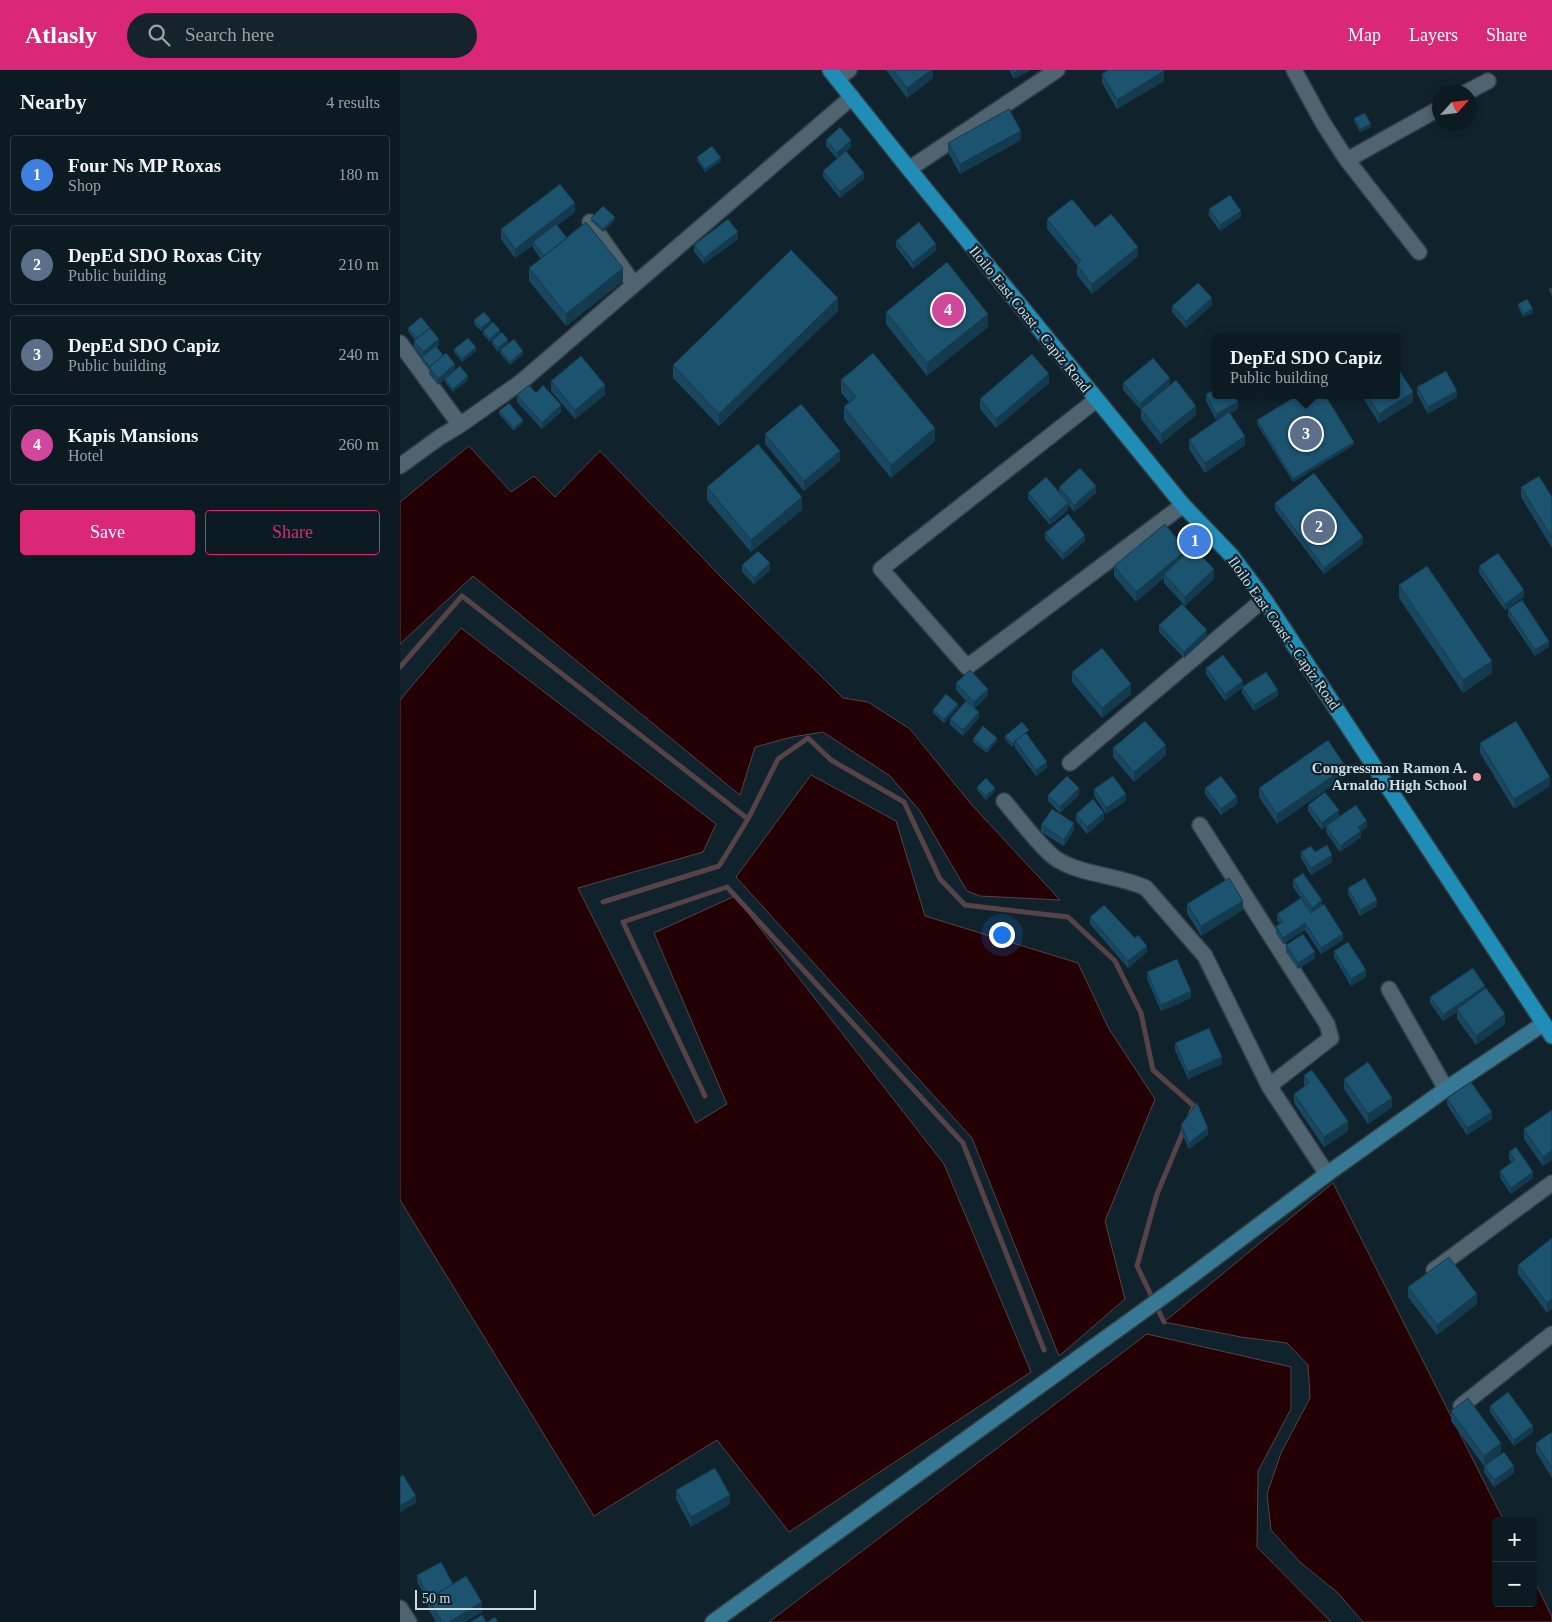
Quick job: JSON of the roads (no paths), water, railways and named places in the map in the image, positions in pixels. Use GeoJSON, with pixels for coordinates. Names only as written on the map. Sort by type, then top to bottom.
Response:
{"type":"FeatureCollection","features":[{"type":"Feature","properties":{"kind":"main road","name":"Iloilo East Coast - Capiz Road"},"geometry":{"type":"LineString","coordinates":[[839,73],[852,97],[908,169],[1182,505],[1231,555],[1264,600],[1548,1030]]}},
{"type":"Feature","properties":{"kind":"main road"},"geometry":{"type":"LineString","coordinates":[[714,1622],[1446,1089],[1548,1030]]}},
{"type":"Feature","properties":{"kind":"street"},"geometry":{"type":"LineString","coordinates":[[908,169],[1056,70]]}},
{"type":"Feature","properties":{"kind":"street"},"geometry":{"type":"LineString","coordinates":[[1294,70],[1322,123],[1347,160],[1419,252]]}},
{"type":"Feature","properties":{"kind":"street"},"geometry":{"type":"LineString","coordinates":[[1477,86],[1488,80]]}},
{"type":"Feature","properties":{"kind":"street"},"geometry":{"type":"LineString","coordinates":[[400,466],[521,382],[633,283],[852,97]]}},
{"type":"Feature","properties":{"kind":"street"},"geometry":{"type":"LineString","coordinates":[[1347,160],[1432,112]]}},
{"type":"Feature","properties":{"kind":"street"},"geometry":{"type":"LineString","coordinates":[[590,222],[633,283]]}},
{"type":"Feature","properties":{"kind":"street"},"geometry":{"type":"LineString","coordinates":[[400,343],[460,425]]}},
{"type":"Feature","properties":{"kind":"street"},"geometry":{"type":"LineString","coordinates":[[1096,400],[881,569],[967,667],[1010,632],[1182,505]]}},
{"type":"Feature","properties":{"kind":"street"},"geometry":{"type":"LineString","coordinates":[[1070,763],[1264,600]]}},
{"type":"Feature","properties":{"kind":"street"},"geometry":{"type":"LineString","coordinates":[[1004,801],[1056,858],[1077,868],[1136,883],[1146,888],[1205,956],[1269,1086],[1327,1174]]}},
{"type":"Feature","properties":{"kind":"street"},"geometry":{"type":"LineString","coordinates":[[1200,825],[1328,1024],[1331,1038],[1269,1086]]}},
{"type":"Feature","properties":{"kind":"street"},"geometry":{"type":"LineString","coordinates":[[1389,989],[1446,1089]]}},
{"type":"Feature","properties":{"kind":"street"},"geometry":{"type":"LineString","coordinates":[[1423,1278],[1552,1183]]}},
{"type":"Feature","properties":{"kind":"street"},"geometry":{"type":"LineString","coordinates":[[1461,1406],[1552,1334]]}},
{"type":"Feature","properties":{"kind":"street"},"geometry":{"type":"LineString","coordinates":[[400,1608],[409,1622]]}},
{"type":"Feature","properties":{"kind":"waterway"},"geometry":{"type":"LineString","coordinates":[[400,667],[462,596],[748,819],[778,759],[808,738],[831,760],[904,802],[940,879],[965,905],[1068,917],[1115,961],[1141,1013],[1153,1070],[1194,1106],[1190,1115]]}},
{"type":"Feature","properties":{"kind":"waterway"},"geometry":{"type":"LineString","coordinates":[[603,902],[719,866],[748,819]]}},
{"type":"Feature","properties":{"kind":"waterway"},"geometry":{"type":"LineString","coordinates":[[705,1096],[623,922],[727,887],[963,1143],[1044,1350]]}},
{"type":"Feature","properties":{"kind":"waterway"},"geometry":{"type":"LineString","coordinates":[[1164,1322],[1137,1266],[1157,1194],[1185,1127]]}},
{"type":"Feature","properties":{"kind":"place","name":"Kapis Mansions"},"geometry":{"type":"Point","coordinates":[948,310]}},
{"type":"Feature","properties":{"kind":"place","name":"DepEd SDO Capiz"},"geometry":{"type":"Point","coordinates":[1306,434]}},
{"type":"Feature","properties":{"kind":"place","name":"DepEd SDO Roxas City"},"geometry":{"type":"Point","coordinates":[1319,527]}},
{"type":"Feature","properties":{"kind":"place","name":"Four Ns MP Roxas"},"geometry":{"type":"Point","coordinates":[1195,541]}},
{"type":"Feature","properties":{"kind":"place","name":"Congressman Ramon A. Arnaldo High School"},"geometry":{"type":"Point","coordinates":[1477,777]}}]}
